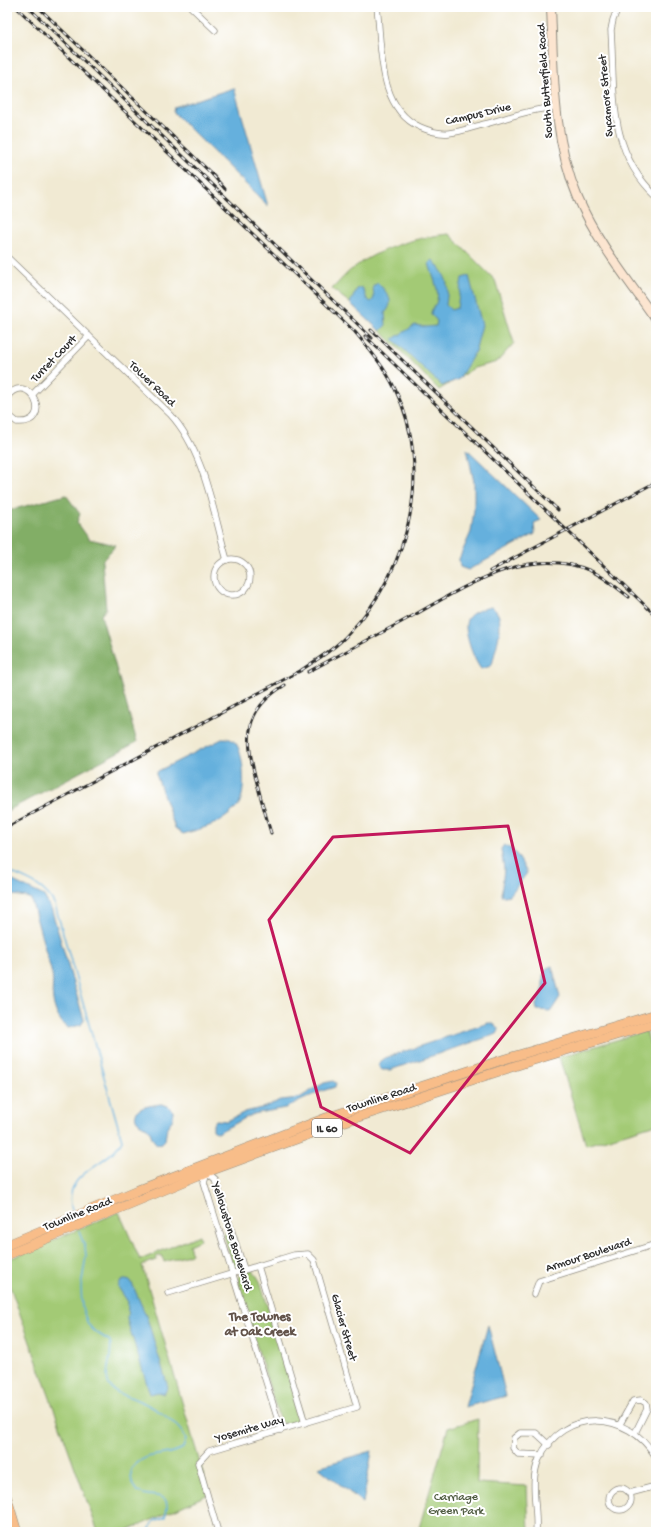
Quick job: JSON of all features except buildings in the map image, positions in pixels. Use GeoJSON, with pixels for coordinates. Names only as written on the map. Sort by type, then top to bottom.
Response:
{"type":"FeatureCollection","features":[{"type":"Feature","properties":{"kind":"main road","name":"South Butterfield Road"},"geometry":{"type":"LineString","coordinates":[[551,7],[556,108],[565,160],[581,204],[600,239],[656,320]]}},
{"type":"Feature","properties":{"kind":"main road","name":"Townline Road"},"geometry":{"type":"LineString","coordinates":[[7,1245],[138,1190],[326,1118],[510,1057],[656,1014]]}},
{"type":"Feature","properties":{"kind":"main road","name":"Townline Road"},"geometry":{"type":"LineString","coordinates":[[7,1255],[207,1172],[361,1116],[584,1044],[656,1023]]}},
{"type":"Feature","properties":{"kind":"main road"},"geometry":{"type":"LineString","coordinates":[[7,1498],[17,1532]]}},
{"type":"Feature","properties":{"kind":"street"},"geometry":{"type":"LineString","coordinates":[[191,7],[215,30]]}},
{"type":"Feature","properties":{"kind":"street","name":"Campus Drive"},"geometry":{"type":"LineString","coordinates":[[377,7],[388,91],[396,108],[414,125],[432,131],[448,133],[539,109],[556,108]]}},
{"type":"Feature","properties":{"kind":"street","name":"Sycamore Street"},"geometry":{"type":"LineString","coordinates":[[618,7],[611,30],[618,131],[622,147],[631,166],[645,186],[656,196]]}},
{"type":"Feature","properties":{"kind":"street","name":"Tower Road"},"geometry":{"type":"LineString","coordinates":[[7,257],[170,414],[185,432],[198,457],[227,560]]}},
{"type":"Feature","properties":{"kind":"street","name":"Turret Court"},"geometry":{"type":"LineString","coordinates":[[33,394],[89,336]]}},
{"type":"Feature","properties":{"kind":"street","name":"Turret Court"},"geometry":{"type":"LineString","coordinates":[[7,397],[12,392],[20,389],[26,390],[33,394],[37,404],[37,410],[31,419],[17,422],[7,414]]}},
{"type":"Feature","properties":{"kind":"street"},"geometry":{"type":"LineString","coordinates":[[227,560],[236,560],[243,563],[250,574],[248,586],[238,594],[226,594],[216,584],[216,571],[218,566],[227,560]]}},
{"type":"Feature","properties":{"kind":"street","name":"Yellowstone Boulevard"},"geometry":{"type":"LineString","coordinates":[[244,1269],[216,1178],[207,1172],[204,1182],[281,1430]]}},
{"type":"Feature","properties":{"kind":"street","name":"Armour Boulevard"},"geometry":{"type":"LineString","coordinates":[[534,1294],[539,1281],[656,1244]]}},
{"type":"Feature","properties":{"kind":"street","name":"Glacier Street"},"geometry":{"type":"LineString","coordinates":[[258,1266],[294,1255],[308,1254],[314,1260],[357,1407]]}},
{"type":"Feature","properties":{"kind":"street"},"geometry":{"type":"LineString","coordinates":[[168,1292],[258,1266]]}},
{"type":"Feature","properties":{"kind":"street","name":"Yellowstone Boulevard"},"geometry":{"type":"LineString","coordinates":[[258,1266],[305,1424]]}},
{"type":"Feature","properties":{"kind":"street"},"geometry":{"type":"LineString","coordinates":[[620,1424],[633,1401],[641,1400],[646,1403],[647,1410],[635,1433]]}},
{"type":"Feature","properties":{"kind":"street","name":"Yosemite Way"},"geometry":{"type":"LineString","coordinates":[[218,1532],[198,1463],[209,1451],[305,1424],[357,1407]]}},
{"type":"Feature","properties":{"kind":"street"},"geometry":{"type":"LineString","coordinates":[[536,1532],[535,1481],[539,1460],[558,1435],[574,1426],[593,1421],[620,1424],[635,1433],[650,1447],[656,1457]]}},
{"type":"Feature","properties":{"kind":"street"},"geometry":{"type":"LineString","coordinates":[[542,1455],[518,1454],[513,1448],[514,1438],[520,1433],[536,1433],[549,1445]]}},
{"type":"Feature","properties":{"kind":"street"},"geometry":{"type":"LineString","coordinates":[[630,1494],[656,1486]]}},
{"type":"Feature","properties":{"kind":"street"},"geometry":{"type":"LineString","coordinates":[[622,1488],[630,1494],[632,1502],[628,1508],[620,1511],[611,1506],[609,1498],[615,1489],[622,1488]]}},
{"type":"Feature","properties":{"kind":"highlighted area"},"geometry":{"type":"Polygon","coordinates":[[[508,826],[545,983],[410,1153],[321,1107],[269,920],[333,837],[508,826]]]}},
{"type":"Feature","properties":{"kind":"green space"},"geometry":{"type":"Polygon","coordinates":[[[449,234],[495,280],[514,343],[497,362],[474,368],[439,390],[374,324],[332,289],[353,268],[377,253],[413,240],[449,234]]]}},
{"type":"Feature","properties":{"kind":"green space"},"geometry":{"type":"Polygon","coordinates":[[[66,495],[80,514],[77,522],[89,539],[116,545],[102,561],[106,609],[101,615],[137,742],[7,811],[7,511],[66,495]]]}},
{"type":"Feature","properties":{"kind":"green space"},"geometry":{"type":"Polygon","coordinates":[[[646,1031],[656,1064],[656,1124],[586,1145],[559,1057],[646,1031]]]}},
{"type":"Feature","properties":{"kind":"green space"},"geometry":{"type":"Polygon","coordinates":[[[119,1212],[140,1260],[199,1235],[200,1240],[189,1245],[192,1254],[164,1262],[162,1255],[156,1257],[157,1260],[142,1265],[209,1494],[125,1532],[98,1532],[7,1278],[7,1260],[119,1212]]]}},
{"type":"Feature","properties":{"kind":"green space"},"geometry":{"type":"Polygon","coordinates":[[[228,1232],[238,1266],[233,1267],[224,1234],[228,1232]]]}},
{"type":"Feature","properties":{"kind":"green space"},"geometry":{"type":"Polygon","coordinates":[[[253,1270],[260,1281],[300,1413],[300,1419],[295,1423],[283,1424],[279,1418],[239,1289],[239,1275],[253,1270]]]}},
{"type":"Feature","properties":{"kind":"green space","name":"Carriage Green Park"},"geometry":{"type":"Polygon","coordinates":[[[478,1419],[477,1483],[527,1486],[529,1532],[421,1532],[419,1528],[448,1428],[478,1419]]]}},
{"type":"Feature","properties":{"kind":"water"},"geometry":{"type":"Polygon","coordinates":[[[234,88],[268,206],[173,112],[174,107],[234,88]]]}},
{"type":"Feature","properties":{"kind":"water"},"geometry":{"type":"Polygon","coordinates":[[[433,260],[442,272],[446,281],[446,305],[451,310],[457,308],[462,278],[469,276],[482,325],[475,352],[459,379],[442,386],[393,339],[415,325],[426,327],[436,326],[437,321],[431,314],[438,296],[429,263],[433,260]]]}},
{"type":"Feature","properties":{"kind":"water"},"geometry":{"type":"Polygon","coordinates":[[[378,283],[389,297],[390,301],[390,305],[385,313],[386,325],[380,331],[350,303],[357,289],[362,287],[367,299],[371,302],[374,298],[373,286],[378,283]]]}},
{"type":"Feature","properties":{"kind":"water"},"geometry":{"type":"Polygon","coordinates":[[[467,449],[541,520],[534,523],[535,534],[468,570],[460,567],[459,559],[471,532],[474,510],[474,482],[467,449]]]}},
{"type":"Feature","properties":{"kind":"water"},"geometry":{"type":"Polygon","coordinates":[[[491,607],[496,611],[499,617],[500,631],[491,666],[481,669],[469,644],[466,622],[468,618],[478,611],[491,607]]]}},
{"type":"Feature","properties":{"kind":"water"},"geometry":{"type":"Polygon","coordinates":[[[224,738],[228,738],[236,743],[241,758],[243,767],[243,786],[240,802],[231,813],[219,822],[183,834],[175,828],[156,774],[158,771],[224,738]]]}},
{"type":"Feature","properties":{"kind":"water"},"geometry":{"type":"Polygon","coordinates":[[[504,845],[515,853],[527,873],[510,895],[504,896],[501,895],[504,869],[501,849],[504,845]]]}},
{"type":"Feature","properties":{"kind":"water"},"geometry":{"type":"Polygon","coordinates":[[[7,878],[44,896],[52,911],[84,1020],[81,1025],[68,1028],[62,1023],[58,1016],[52,997],[52,974],[31,899],[7,894],[7,878]]]}},
{"type":"Feature","properties":{"kind":"water"},"geometry":{"type":"Polygon","coordinates":[[[552,966],[560,997],[551,1011],[537,1010],[536,1005],[543,991],[543,976],[547,968],[552,966]]]}},
{"type":"Feature","properties":{"kind":"water"},"geometry":{"type":"Polygon","coordinates":[[[488,1023],[497,1027],[499,1030],[497,1034],[390,1070],[382,1070],[379,1067],[379,1063],[385,1058],[488,1023]]]}},
{"type":"Feature","properties":{"kind":"water"},"geometry":{"type":"Polygon","coordinates":[[[333,1081],[336,1083],[335,1087],[322,1091],[285,1108],[253,1114],[217,1133],[213,1130],[213,1124],[216,1120],[227,1121],[245,1112],[265,1107],[281,1100],[299,1098],[324,1083],[333,1081]]]}},
{"type":"Feature","properties":{"kind":"water"},"geometry":{"type":"Polygon","coordinates":[[[161,1104],[168,1106],[173,1111],[173,1119],[167,1127],[165,1140],[162,1143],[157,1144],[149,1130],[137,1121],[135,1116],[139,1110],[143,1108],[161,1104]]]}},
{"type":"Feature","properties":{"kind":"water"},"geometry":{"type":"Polygon","coordinates":[[[128,1279],[131,1281],[147,1318],[168,1387],[164,1394],[158,1392],[150,1394],[127,1320],[128,1302],[118,1287],[121,1281],[128,1279]]]}},
{"type":"Feature","properties":{"kind":"water"},"geometry":{"type":"Polygon","coordinates":[[[488,1325],[506,1396],[465,1407],[488,1325]]]}},
{"type":"Feature","properties":{"kind":"water"},"geometry":{"type":"Polygon","coordinates":[[[372,1451],[363,1503],[318,1467],[372,1451]]]}},
{"type":"Feature","properties":{"kind":"waterway"},"geometry":{"type":"LineString","coordinates":[[7,871],[28,880],[46,892],[55,905],[122,1140],[116,1149],[88,1170],[73,1186],[70,1197],[72,1210]]}},
{"type":"Feature","properties":{"kind":"waterway"},"geometry":{"type":"LineString","coordinates":[[79,1232],[85,1247],[86,1256],[81,1287],[82,1308],[88,1324],[94,1331],[110,1341],[111,1353],[107,1377],[110,1386],[115,1391],[134,1398],[158,1411],[171,1420],[186,1438],[183,1448],[170,1453],[144,1458],[131,1469],[132,1482],[136,1489],[148,1495],[161,1497],[165,1500],[167,1506],[165,1517],[154,1521],[148,1532]]}},
{"type":"Feature","properties":{"kind":"railway"},"geometry":{"type":"LineString","coordinates":[[7,827],[300,671],[339,643],[371,607],[388,579],[401,549],[410,517],[414,484],[413,452],[407,420],[391,381],[372,352],[355,332],[16,7]]}},
{"type":"Feature","properties":{"kind":"railway"},"geometry":{"type":"LineString","coordinates":[[28,7],[372,338]]}},
{"type":"Feature","properties":{"kind":"railway"},"geometry":{"type":"LineString","coordinates":[[38,7],[211,173],[225,189]]}},
{"type":"Feature","properties":{"kind":"railway"},"geometry":{"type":"LineString","coordinates":[[371,330],[558,510]]}},
{"type":"Feature","properties":{"kind":"railway"},"geometry":{"type":"LineString","coordinates":[[365,336],[656,616]]}},
{"type":"Feature","properties":{"kind":"railway"},"geometry":{"type":"LineString","coordinates":[[490,571],[656,482]]}},
{"type":"Feature","properties":{"kind":"railway"},"geometry":{"type":"LineString","coordinates":[[308,672],[478,580],[522,565],[545,563],[568,564],[596,573],[629,597]]}},
{"type":"Feature","properties":{"kind":"railway"},"geometry":{"type":"LineString","coordinates":[[271,833],[250,753],[250,727],[254,716],[261,705],[271,695],[285,685]]}},
{"type":"Feature","properties":{"kind":"district","name":"The Townes at Oak Creek"},"geometry":{"type":"Point","coordinates":[260,1322]}}]}
